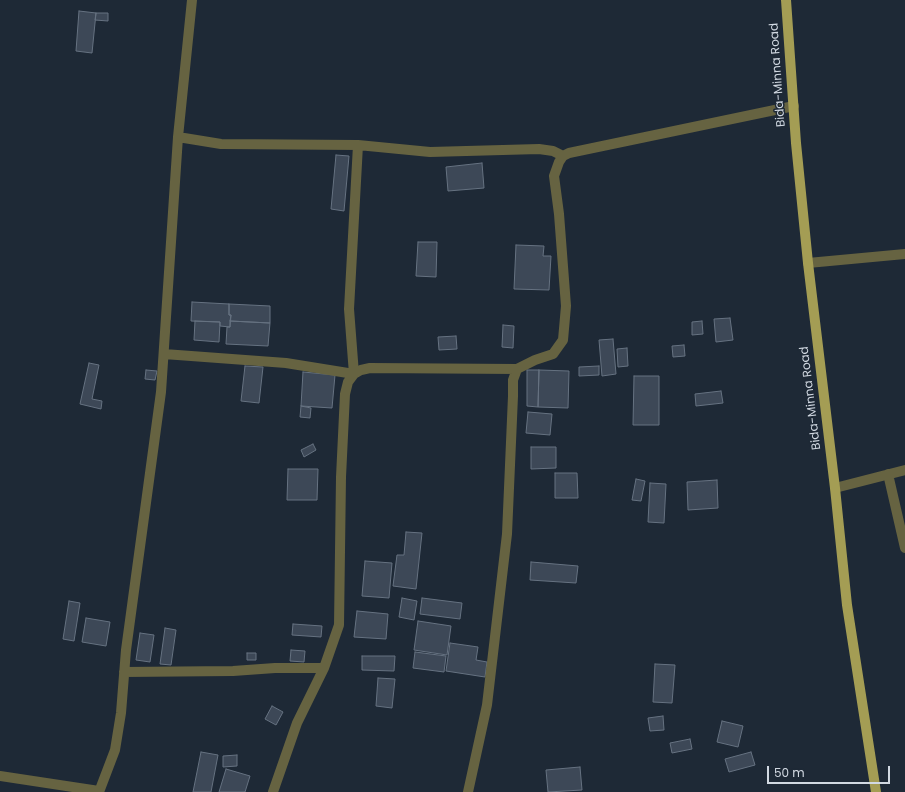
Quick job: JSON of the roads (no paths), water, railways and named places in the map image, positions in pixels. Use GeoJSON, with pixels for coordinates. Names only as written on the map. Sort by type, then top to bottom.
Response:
{"type":"FeatureCollection","features":[{"type":"Feature","properties":{"kind":"main road","name":"Bida-Minna Road"},"geometry":{"type":"LineString","coordinates":[[786,0],[808,263],[835,488],[847,605],[876,792]]}},
{"type":"Feature","properties":{"kind":"street"},"geometry":{"type":"LineString","coordinates":[[0,776],[99,792],[115,750],[161,392],[178,137],[192,0]]}},
{"type":"Feature","properties":{"kind":"street"},"geometry":{"type":"LineString","coordinates":[[273,792],[297,723],[324,668],[339,625],[341,477],[345,394],[348,382],[354,374],[361,370],[370,368],[517,369],[535,360],[553,354],[563,340],[566,306],[559,214],[554,176],[563,156],[569,153],[794,106]]}},
{"type":"Feature","properties":{"kind":"street"},"geometry":{"type":"LineString","coordinates":[[178,137],[221,144],[358,145],[430,152],[539,149],[553,151],[563,156]]}},
{"type":"Feature","properties":{"kind":"street"},"geometry":{"type":"LineString","coordinates":[[354,374],[349,309],[358,145]]}},
{"type":"Feature","properties":{"kind":"street"},"geometry":{"type":"LineString","coordinates":[[808,263],[905,254]]}},
{"type":"Feature","properties":{"kind":"street"},"geometry":{"type":"LineString","coordinates":[[164,354],[286,363],[354,374]]}},
{"type":"Feature","properties":{"kind":"street"},"geometry":{"type":"LineString","coordinates":[[468,792],[487,705],[503,573],[507,534],[513,380],[517,369]]}},
{"type":"Feature","properties":{"kind":"street"},"geometry":{"type":"LineString","coordinates":[[835,488],[905,470]]}},
{"type":"Feature","properties":{"kind":"street"},"geometry":{"type":"LineString","coordinates":[[888,474],[905,548]]}},
{"type":"Feature","properties":{"kind":"street"},"geometry":{"type":"LineString","coordinates":[[124,672],[324,668]]}}]}
